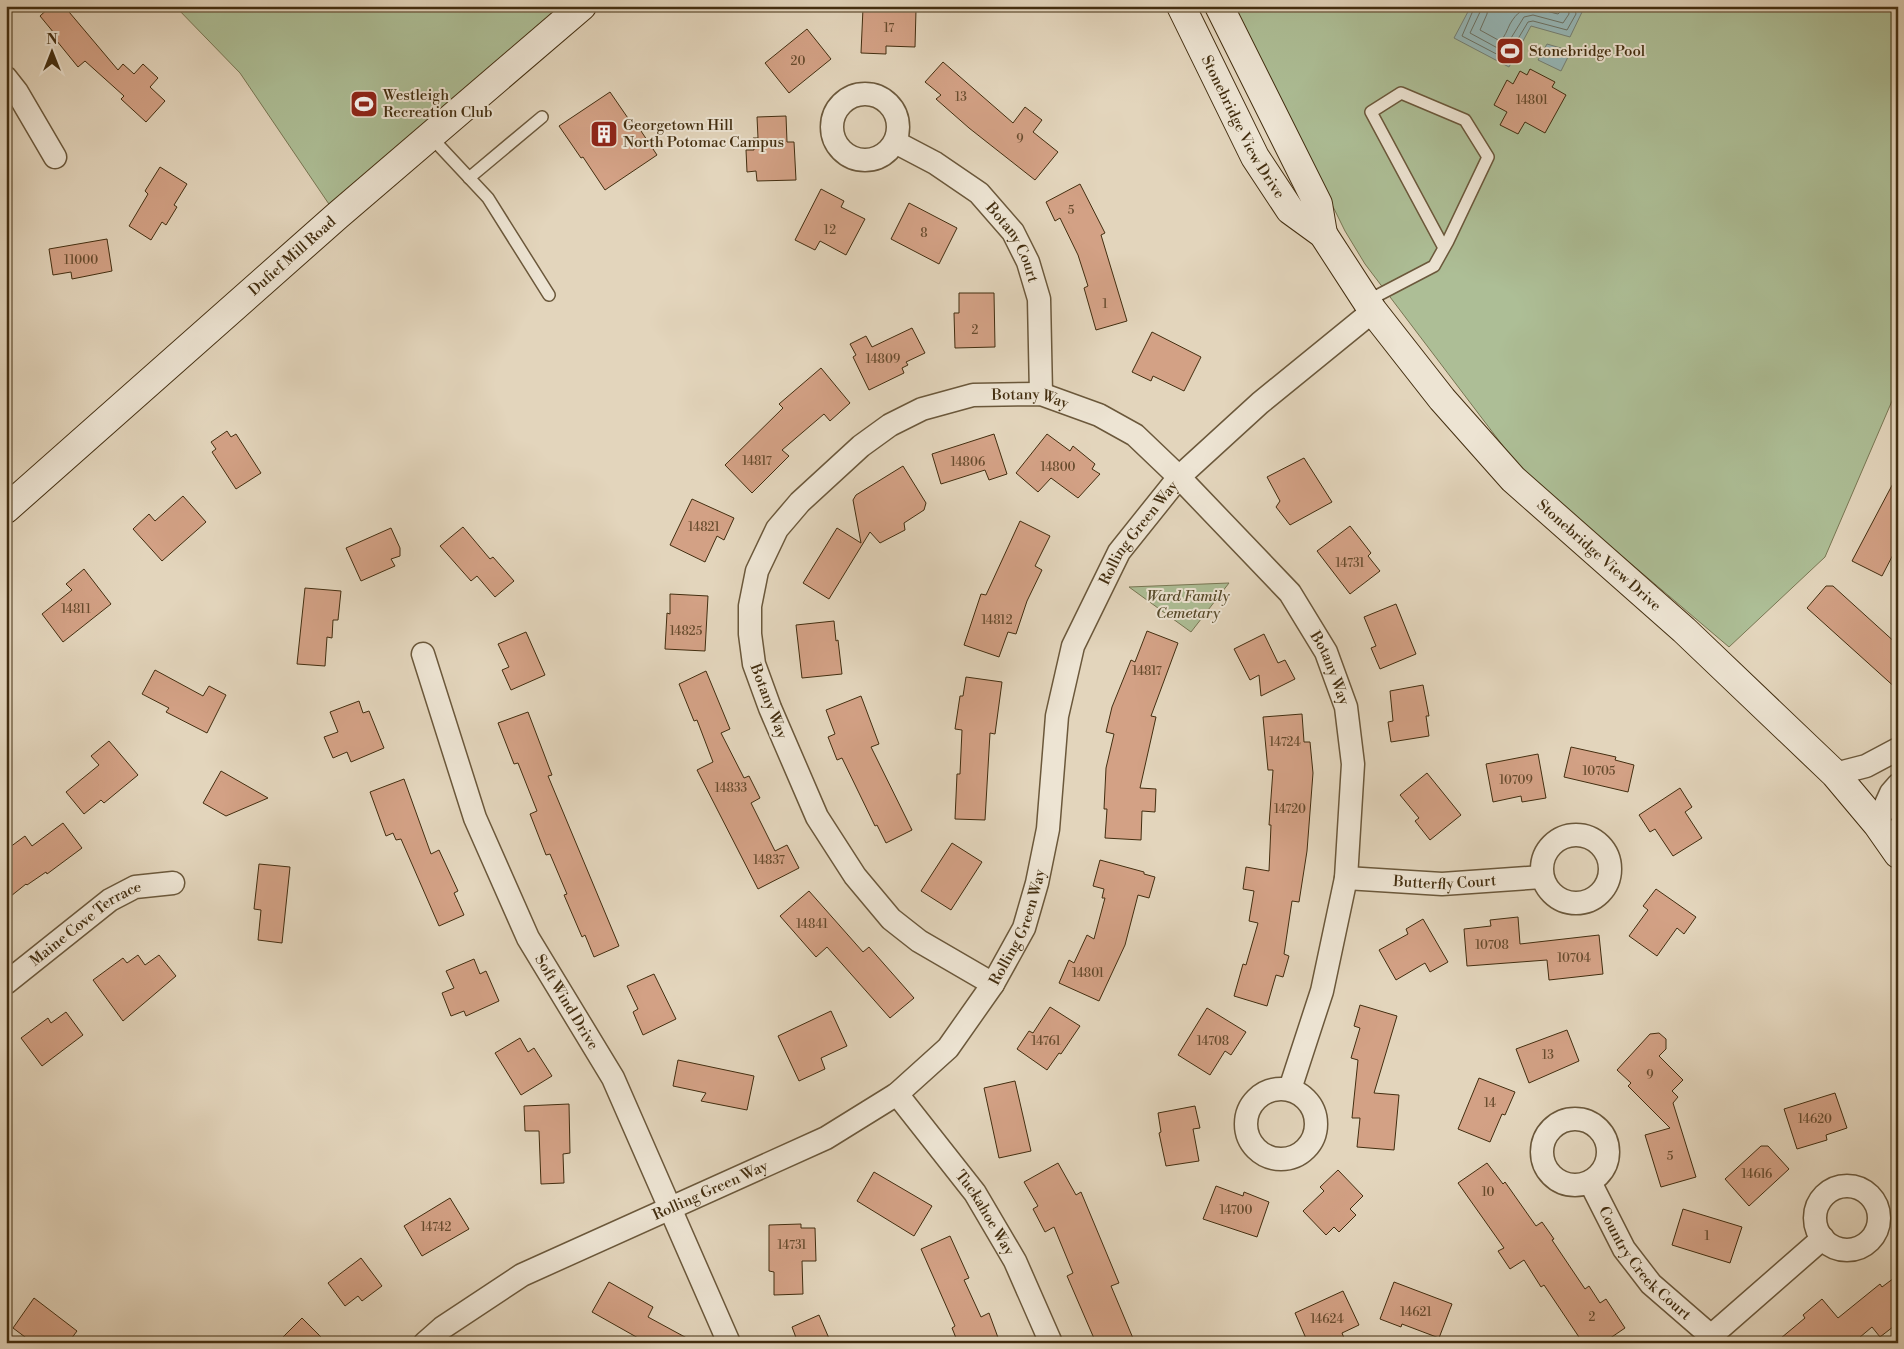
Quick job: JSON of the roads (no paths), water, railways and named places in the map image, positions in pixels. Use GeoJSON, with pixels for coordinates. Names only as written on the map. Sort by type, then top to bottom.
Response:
{"type":"FeatureCollection","features":[{"type":"Feature","properties":{"kind":"street","name":"Dufief Mill Road"},"geometry":{"type":"LineString","coordinates":[[6,509],[430,136],[582,6]]}},
{"type":"Feature","properties":{"kind":"street","name":"Stonebridge View Drive"},"geometry":{"type":"LineString","coordinates":[[1181,6],[1255,157],[1290,210],[1323,234],[1370,306],[1442,399],[1513,479],[1684,630],[1835,774],[1878,824],[1898,854]]}},
{"type":"Feature","properties":{"kind":"street","name":"Stonebridge View Drive"},"geometry":{"type":"LineString","coordinates":[[1219,6],[1318,204],[1323,234]]}},
{"type":"Feature","properties":{"kind":"street"},"geometry":{"type":"LineString","coordinates":[[6,78],[17,92],[55,157]]}},
{"type":"Feature","properties":{"kind":"street","name":"Botany Court"},"geometry":{"type":"LineString","coordinates":[[894,142],[935,163],[979,193],[1013,232],[1028,262],[1039,299],[1041,394]]}},
{"type":"Feature","properties":{"kind":"street","name":"Rolling Green Way"},"geometry":{"type":"LineString","coordinates":[[425,1343],[442,1328],[522,1275],[826,1138],[897,1094],[948,1048],[993,984],[1024,928],[1037,883],[1048,828],[1057,716],[1073,646],[1120,552],[1180,478],[1260,403],[1370,306]]}},
{"type":"Feature","properties":{"kind":"street","name":"Botany Way"},"geometry":{"type":"LineString","coordinates":[[993,984],[919,941],[891,919],[855,876],[817,817],[770,708],[754,664],[750,634],[750,606],[757,570],[777,529],[800,502],[861,446],[890,426],[922,409],[974,395],[1041,394],[1099,415],[1135,435],[1180,478],[1290,593],[1326,652],[1346,707],[1353,764],[1346,878],[1322,991],[1290,1089]]}},
{"type":"Feature","properties":{"kind":"street","name":"Soft Wind Drive"},"geometry":{"type":"LineString","coordinates":[[424,654],[478,827],[528,938],[612,1078],[729,1343]]}},
{"type":"Feature","properties":{"kind":"street"},"geometry":{"type":"LineString","coordinates":[[1835,774],[1866,766],[1898,749]]}},
{"type":"Feature","properties":{"kind":"street"},"geometry":{"type":"LineString","coordinates":[[1878,824],[1892,793],[1898,785]]}},
{"type":"Feature","properties":{"kind":"street","name":"Butterfly Court"},"geometry":{"type":"LineString","coordinates":[[1346,878],[1442,884],[1542,877]]}},
{"type":"Feature","properties":{"kind":"street","name":"Maine Cove Terrace"},"geometry":{"type":"LineString","coordinates":[[6,983],[110,900],[135,887],[173,883]]}},
{"type":"Feature","properties":{"kind":"street","name":"Tuckahoe Way"},"geometry":{"type":"LineString","coordinates":[[897,1094],[975,1193],[1015,1261],[1051,1343]]}},
{"type":"Feature","properties":{"kind":"street","name":"Country Creek Court"},"geometry":{"type":"LineString","coordinates":[[1590,1182],[1624,1249],[1650,1284],[1709,1340]]}},
{"type":"Feature","properties":{"kind":"street"},"geometry":{"type":"LineString","coordinates":[[1709,1340],[1823,1238]]}},
{"type":"Feature","properties":{"kind":"lane"},"geometry":{"type":"LineString","coordinates":[[1370,306],[1434,266],[1444,248],[1488,157],[1465,120],[1401,93],[1372,112],[1444,248]]}},
{"type":"Feature","properties":{"kind":"lane"},"geometry":{"type":"LineString","coordinates":[[469,178],[542,117]]}},
{"type":"Feature","properties":{"kind":"lane"},"geometry":{"type":"LineString","coordinates":[[430,136],[488,198],[549,295]]}},
{"type":"Feature","properties":{"kind":"water"},"geometry":{"type":"Polygon","coordinates":[[[1471,6],[1575,6],[1583,10],[1570,37],[1531,26],[1509,67],[1454,38],[1471,6]]]}},
{"type":"Feature","properties":{"kind":"water"},"geometry":{"type":"Polygon","coordinates":[[[1547,44],[1571,51],[1561,71],[1538,60],[1547,44]]]}},
{"type":"Feature","properties":{"kind":"place","name":"Stonebridge Pool"},"geometry":{"type":"Point","coordinates":[1510,51]}},
{"type":"Feature","properties":{"kind":"place","name":"Westleigh Recreation Club"},"geometry":{"type":"Point","coordinates":[364,104]}},
{"type":"Feature","properties":{"kind":"place","name":"Georgetown Hill North Potomac Campus"},"geometry":{"type":"Point","coordinates":[604,134]}},
{"type":"Feature","properties":{"kind":"park label","name":"Ward Family Cemetary"},"geometry":{"type":"Point","coordinates":[1188,604]}}]}
